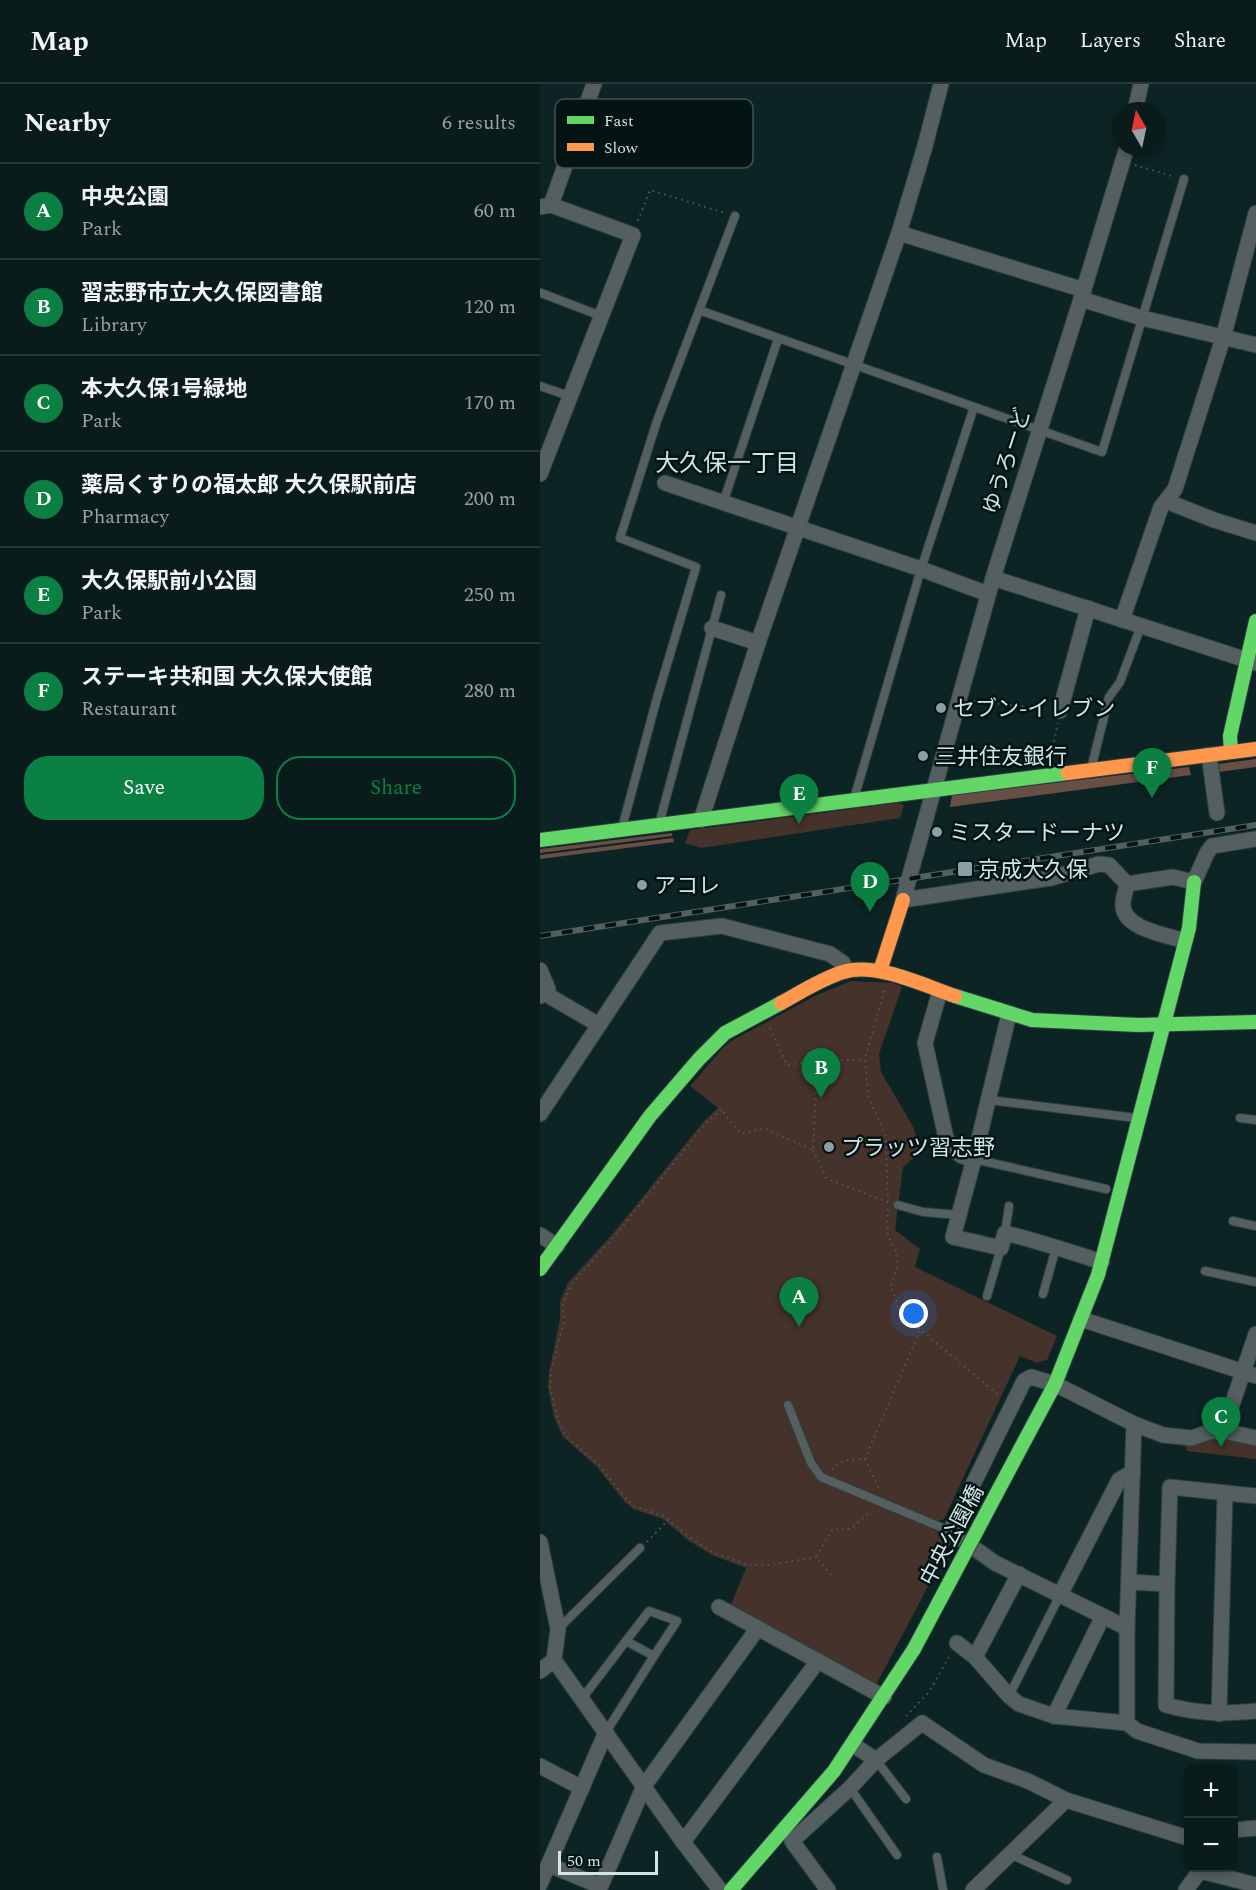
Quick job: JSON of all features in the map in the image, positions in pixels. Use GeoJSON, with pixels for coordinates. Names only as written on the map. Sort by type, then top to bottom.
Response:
{"type":"FeatureCollection","features":[{"type":"Feature","properties":{"kind":"street"},"geometry":{"type":"LineString","coordinates":[[588,99],[594,84]]}},
{"type":"Feature","properties":{"kind":"street"},"geometry":{"type":"LineString","coordinates":[[701,820],[758,643],[899,233],[941,84]]}},
{"type":"Feature","properties":{"kind":"street"},"geometry":{"type":"LineString","coordinates":[[1137,102],[1141,84]]}},
{"type":"Feature","properties":{"kind":"street","name":"ゆうろーど"},"geometry":{"type":"LineString","coordinates":[[903,900],[988,594],[1124,156]]}},
{"type":"Feature","properties":{"kind":"street"},"geometry":{"type":"LineString","coordinates":[[541,467],[633,235],[545,206],[560,168]]}},
{"type":"Feature","properties":{"kind":"street"},"geometry":{"type":"LineString","coordinates":[[1122,620],[1161,507],[1175,489],[1223,338],[1256,213]]}},
{"type":"Feature","properties":{"kind":"street"},"geometry":{"type":"LineString","coordinates":[[899,233],[1083,295],[1142,318],[1256,345]]}},
{"type":"Feature","properties":{"kind":"street"},"geometry":{"type":"LineString","coordinates":[[665,483],[921,569],[988,594]]}},
{"type":"Feature","properties":{"kind":"street"},"geometry":{"type":"LineString","coordinates":[[1166,501],[1214,520],[1256,533]]}},
{"type":"Feature","properties":{"kind":"street"},"geometry":{"type":"LineString","coordinates":[[993,578],[1251,661]]}},
{"type":"Feature","properties":{"kind":"street"},"geometry":{"type":"LineString","coordinates":[[1060,711],[1088,608]]}},
{"type":"Feature","properties":{"kind":"street"},"geometry":{"type":"LineString","coordinates":[[1231,752],[1230,736],[1251,661],[1256,621]]}},
{"type":"Feature","properties":{"kind":"street"},"geometry":{"type":"LineString","coordinates":[[712,628],[758,643]]}},
{"type":"Feature","properties":{"kind":"street"},"geometry":{"type":"LineString","coordinates":[[540,840],[1256,749]]}},
{"type":"Feature","properties":{"kind":"street"},"geometry":{"type":"LineString","coordinates":[[1209,755],[1217,813]]}},
{"type":"Feature","properties":{"kind":"street"},"geometry":{"type":"LineString","coordinates":[[1127,884],[1173,877],[1194,882],[1212,846],[1256,840]]}},
{"type":"Feature","properties":{"kind":"street"},"geometry":{"type":"LineString","coordinates":[[880,971],[903,900],[1051,878],[1099,864],[1109,865],[1127,884]]}},
{"type":"Feature","properties":{"kind":"street","name":"中央公園橋"},"geometry":{"type":"LineString","coordinates":[[731,1890],[834,1771],[884,1697],[914,1649],[1046,1404],[1102,1262],[1185,941],[1192,909],[1194,882]]}},
{"type":"Feature","properties":{"kind":"street"},"geometry":{"type":"LineString","coordinates":[[1127,884],[1123,903],[1124,912],[1137,926],[1185,941]]}},
{"type":"Feature","properties":{"kind":"street"},"geometry":{"type":"LineString","coordinates":[[540,1114],[660,933],[722,926],[830,954],[843,963],[846,971]]}},
{"type":"Feature","properties":{"kind":"street"},"geometry":{"type":"LineString","coordinates":[[540,970],[548,989],[542,995],[599,1025]]}},
{"type":"Feature","properties":{"kind":"street"},"geometry":{"type":"LineString","coordinates":[[540,1269],[633,1138],[689,1069],[724,1033],[810,986],[846,971],[880,971],[1032,1020],[1058,1023],[1163,1025],[1256,1022]]}},
{"type":"Feature","properties":{"kind":"street"},"geometry":{"type":"LineString","coordinates":[[940,991],[926,1035],[925,1050],[946,1138],[956,1153],[974,1159]]}},
{"type":"Feature","properties":{"kind":"street"},"geometry":{"type":"LineString","coordinates":[[1009,1014],[953,1237],[1001,1248],[1005,1233],[1039,1241],[1102,1262]]}},
{"type":"Feature","properties":{"kind":"street"},"geometry":{"type":"LineString","coordinates":[[540,1235],[557,1246]]}},
{"type":"Feature","properties":{"kind":"street"},"geometry":{"type":"LineString","coordinates":[[1081,1319],[1249,1374]]}},
{"type":"Feature","properties":{"kind":"street"},"geometry":{"type":"LineString","coordinates":[[1223,1431],[1249,1374],[1256,1334]]}},
{"type":"Feature","properties":{"kind":"street"},"geometry":{"type":"LineString","coordinates":[[1127,1628],[995,1563],[950,1531],[1024,1381],[1031,1377],[1055,1384],[1134,1424],[1163,1435],[1192,1438],[1209,1432],[1223,1431],[1256,1438]]}},
{"type":"Feature","properties":{"kind":"street"},"geometry":{"type":"LineString","coordinates":[[1126,1723],[1134,1424]]}},
{"type":"Feature","properties":{"kind":"street"},"geometry":{"type":"LineString","coordinates":[[1060,1595],[1119,1480],[1132,1472]]}},
{"type":"Feature","properties":{"kind":"street"},"geometry":{"type":"LineString","coordinates":[[1256,1496],[1170,1487],[1166,1705],[1191,1712],[1219,1714],[1256,1711]]}},
{"type":"Feature","properties":{"kind":"street"},"geometry":{"type":"LineString","coordinates":[[1219,1714],[1226,1493]]}},
{"type":"Feature","properties":{"kind":"street"},"geometry":{"type":"LineString","coordinates":[[540,1545],[558,1629],[554,1660],[683,1842],[720,1890]]}},
{"type":"Feature","properties":{"kind":"street"},"geometry":{"type":"LineString","coordinates":[[975,1657],[1019,1574]]}},
{"type":"Feature","properties":{"kind":"street"},"geometry":{"type":"LineString","coordinates":[[1129,1582],[1167,1584]]}},
{"type":"Feature","properties":{"kind":"street"},"geometry":{"type":"LineString","coordinates":[[719,1607],[884,1697]]}},
{"type":"Feature","properties":{"kind":"street"},"geometry":{"type":"LineString","coordinates":[[1054,1716],[1102,1616]]}},
{"type":"Feature","properties":{"kind":"street"},"geometry":{"type":"LineString","coordinates":[[549,1864],[599,1888],[644,1786],[758,1628]]}},
{"type":"Feature","properties":{"kind":"street"},"geometry":{"type":"LineString","coordinates":[[957,1643],[975,1657],[1008,1696],[1019,1704],[1054,1716],[1126,1723],[1137,1731],[1198,1751],[1256,1752]]}},
{"type":"Feature","properties":{"kind":"street"},"geometry":{"type":"LineString","coordinates":[[540,1671],[554,1660]]}},
{"type":"Feature","properties":{"kind":"street"},"geometry":{"type":"LineString","coordinates":[[683,1842],[818,1660]]}},
{"type":"Feature","properties":{"kind":"street"},"geometry":{"type":"LineString","coordinates":[[828,1890],[792,1841],[876,1761],[922,1723],[984,1765],[1028,1780],[1066,1800],[1184,1837]]}},
{"type":"Feature","properties":{"kind":"street"},"geometry":{"type":"LineString","coordinates":[[540,1884],[606,1732]]}},
{"type":"Feature","properties":{"kind":"street"},"geometry":{"type":"LineString","coordinates":[[852,1744],[876,1761]]}},
{"type":"Feature","properties":{"kind":"street"},"geometry":{"type":"LineString","coordinates":[[540,1766],[582,1788]]}},
{"type":"Feature","properties":{"kind":"street"},"geometry":{"type":"LineString","coordinates":[[972,1890],[1066,1800]]}},
{"type":"Feature","properties":{"kind":"street"},"geometry":{"type":"LineString","coordinates":[[1238,1830],[1256,1828]]}},
{"type":"Feature","properties":{"kind":"street"},"geometry":{"type":"LineString","coordinates":[[1186,1890],[1199,1872]]}},
{"type":"Feature","properties":{"kind":"street"},"geometry":{"type":"LineString","coordinates":[[1211,1872],[1256,1885]]}},
{"type":"Feature","properties":{"kind":"lane"},"geometry":{"type":"LineString","coordinates":[[699,310],[1102,452],[1184,179]]}},
{"type":"Feature","properties":{"kind":"lane"},"geometry":{"type":"LineString","coordinates":[[622,830],[657,698],[696,567],[620,538],[657,421],[735,216]]}},
{"type":"Feature","properties":{"kind":"lane"},"geometry":{"type":"LineString","coordinates":[[541,293],[601,316]]}},
{"type":"Feature","properties":{"kind":"lane"},"geometry":{"type":"LineString","coordinates":[[723,503],[778,339]]}},
{"type":"Feature","properties":{"kind":"lane"},"geometry":{"type":"LineString","coordinates":[[540,386],[569,396]]}},
{"type":"Feature","properties":{"kind":"lane"},"geometry":{"type":"LineString","coordinates":[[854,801],[921,569],[974,407]]}},
{"type":"Feature","properties":{"kind":"lane"},"geometry":{"type":"LineString","coordinates":[[658,825],[722,595]]}},
{"type":"Feature","properties":{"kind":"lane"},"geometry":{"type":"LineString","coordinates":[[1091,770],[1109,697],[1120,682],[1141,626]]}},
{"type":"Feature","properties":{"kind":"lane"},"geometry":{"type":"LineString","coordinates":[[989,1100],[1139,1119]]}},
{"type":"Feature","properties":{"kind":"lane"},"geometry":{"type":"LineString","coordinates":[[1240,1118],[1256,1120]]}},
{"type":"Feature","properties":{"kind":"lane"},"geometry":{"type":"LineString","coordinates":[[974,1159],[1106,1189]]}},
{"type":"Feature","properties":{"kind":"lane"},"geometry":{"type":"LineString","coordinates":[[898,1205],[923,1212],[959,1215]]}},
{"type":"Feature","properties":{"kind":"lane"},"geometry":{"type":"LineString","coordinates":[[1005,1233],[1009,1206]]}},
{"type":"Feature","properties":{"kind":"lane"},"geometry":{"type":"LineString","coordinates":[[1233,1221],[1256,1226]]}},
{"type":"Feature","properties":{"kind":"lane"},"geometry":{"type":"LineString","coordinates":[[987,1296],[1001,1248]]}},
{"type":"Feature","properties":{"kind":"lane"},"geometry":{"type":"LineString","coordinates":[[1043,1294],[1056,1248]]}},
{"type":"Feature","properties":{"kind":"lane"},"geometry":{"type":"LineString","coordinates":[[1205,1271],[1256,1282]]}},
{"type":"Feature","properties":{"kind":"lane"},"geometry":{"type":"LineString","coordinates":[[788,1405],[811,1462],[821,1477],[950,1531]]}},
{"type":"Feature","properties":{"kind":"lane"},"geometry":{"type":"LineString","coordinates":[[558,1629],[640,1548]]}},
{"type":"Feature","properties":{"kind":"lane"},"geometry":{"type":"LineString","coordinates":[[1008,1696],[1060,1595]]}},
{"type":"Feature","properties":{"kind":"lane"},"geometry":{"type":"LineString","coordinates":[[581,1700],[649,1611],[677,1621],[606,1732]]}},
{"type":"Feature","properties":{"kind":"lane"},"geometry":{"type":"LineString","coordinates":[[626,1641],[654,1656]]}},
{"type":"Feature","properties":{"kind":"lane"},"geometry":{"type":"LineString","coordinates":[[876,1761],[906,1799]]}},
{"type":"Feature","properties":{"kind":"lane"},"geometry":{"type":"LineString","coordinates":[[850,1788],[897,1855]]}},
{"type":"Feature","properties":{"kind":"lane"},"geometry":{"type":"LineString","coordinates":[[1010,1854],[1067,1880]]}},
{"type":"Feature","properties":{"kind":"lane"},"geometry":{"type":"LineString","coordinates":[[937,1857],[943,1890]]}},
{"type":"Feature","properties":{"kind":"path"},"geometry":{"type":"LineString","coordinates":[[1130,156],[1184,179]]}},
{"type":"Feature","properties":{"kind":"path"},"geometry":{"type":"LineString","coordinates":[[633,235],[650,190],[735,216]]}},
{"type":"Feature","properties":{"kind":"path"},"geometry":{"type":"LineString","coordinates":[[960,699],[1060,711],[1049,762]]}},
{"type":"Feature","properties":{"kind":"path"},"geometry":{"type":"LineString","coordinates":[[763,1011],[788,1065],[865,1059]]}},
{"type":"Feature","properties":{"kind":"path"},"geometry":{"type":"LineString","coordinates":[[817,1062],[813,1150],[827,1179],[888,1203]]}},
{"type":"Feature","properties":{"kind":"path"},"geometry":{"type":"LineString","coordinates":[[813,1150],[764,1128],[741,1134],[721,1109],[706,1123],[618,1232],[571,1285],[566,1296],[563,1304],[564,1321],[551,1372],[550,1387],[557,1417],[566,1435],[598,1465],[634,1506],[663,1516],[712,1552],[747,1565],[769,1565],[816,1557],[833,1528],[851,1529],[880,1503],[880,1489],[865,1459],[920,1330]]}},
{"type":"Feature","properties":{"kind":"path"},"geometry":{"type":"LineString","coordinates":[[827,1480],[836,1465],[851,1459],[865,1459]]}},
{"type":"Feature","properties":{"kind":"path"},"geometry":{"type":"LineString","coordinates":[[640,1548],[668,1520]]}},
{"type":"Feature","properties":{"kind":"path"},"geometry":{"type":"LineString","coordinates":[[816,1557],[831,1575]]}},
{"type":"Feature","properties":{"kind":"path"},"geometry":{"type":"LineString","coordinates":[[906,1716],[929,1692],[957,1643]]}},
{"type":"Feature","properties":{"kind":"shaded area"},"geometry":{"type":"Polygon","coordinates":[[[1256,759],[1256,767],[1219,772],[1218,764],[1256,759]]]}},
{"type":"Feature","properties":{"kind":"shaded area"},"geometry":{"type":"Polygon","coordinates":[[[1189,767],[1191,775],[950,807],[952,795],[1189,767]]]}},
{"type":"Feature","properties":{"kind":"shaded area"},"geometry":{"type":"Polygon","coordinates":[[[898,803],[904,805],[900,818],[701,848],[685,843],[690,830],[898,803]]]}},
{"type":"Feature","properties":{"kind":"shaded area"},"geometry":{"type":"Polygon","coordinates":[[[672,833],[672,836],[540,853],[540,849],[672,833]]]}},
{"type":"Feature","properties":{"kind":"shaded area"},"geometry":{"type":"Polygon","coordinates":[[[673,838],[674,842],[540,859],[540,855],[673,838]]]}},
{"type":"Feature","properties":{"kind":"shaded area"},"geometry":{"type":"Polygon","coordinates":[[[851,981],[893,983],[902,987],[879,1054],[881,1072],[914,1128],[920,1153],[903,1167],[895,1230],[920,1249],[915,1267],[1057,1336],[1047,1360],[1037,1363],[1020,1356],[944,1519],[938,1521],[934,1530],[954,1537],[876,1685],[730,1607],[746,1568],[712,1555],[689,1541],[663,1519],[633,1509],[625,1502],[596,1466],[563,1437],[554,1417],[548,1387],[560,1319],[560,1302],[568,1283],[616,1230],[704,1121],[718,1108],[690,1086],[723,1048],[733,1040],[815,996],[851,981]]]}},
{"type":"Feature","properties":{"kind":"shaded area"},"geometry":{"type":"Polygon","coordinates":[[[1226,1437],[1256,1443],[1256,1459],[1187,1451],[1184,1442],[1226,1437]]]}},
{"type":"Feature","properties":{"kind":"railway"},"geometry":{"type":"LineString","coordinates":[[540,936],[1256,825]]}},
{"type":"Feature","properties":{"kind":"traffic: fast"},"geometry":{"type":"LineString","coordinates":[[1231,752],[1230,736],[1256,621]]}},
{"type":"Feature","properties":{"kind":"traffic: fast"},"geometry":{"type":"LineString","coordinates":[[540,840],[1068,773]]}},
{"type":"Feature","properties":{"kind":"traffic: fast"},"geometry":{"type":"LineString","coordinates":[[1025,1440],[1055,1384],[1098,1275],[1189,928],[1194,882]]}},
{"type":"Feature","properties":{"kind":"traffic: fast"},"geometry":{"type":"LineString","coordinates":[[955,996],[1032,1020],[1138,1025],[1256,1022]]}},
{"type":"Feature","properties":{"kind":"traffic: fast"},"geometry":{"type":"LineString","coordinates":[[540,1269],[650,1116],[699,1059],[725,1033],[781,1003]]}},
{"type":"Feature","properties":{"kind":"traffic: fast"},"geometry":{"type":"LineString","coordinates":[[914,1649],[1025,1440]]}},
{"type":"Feature","properties":{"kind":"traffic: fast"},"geometry":{"type":"LineString","coordinates":[[731,1890],[834,1771],[914,1649]]}},
{"type":"Feature","properties":{"kind":"traffic: slow"},"geometry":{"type":"LineString","coordinates":[[1068,773],[1256,749]]}},
{"type":"Feature","properties":{"kind":"traffic: slow"},"geometry":{"type":"LineString","coordinates":[[880,971],[903,900]]}},
{"type":"Feature","properties":{"kind":"traffic: slow"},"geometry":{"type":"LineString","coordinates":[[781,1003],[827,978],[856,970],[885,972],[955,996]]}},
{"type":"Feature","properties":{"kind":"place","name":"セブン-イレブン"},"geometry":{"type":"Point","coordinates":[941,708]}},
{"type":"Feature","properties":{"kind":"place","name":"三井住友銀行"},"geometry":{"type":"Point","coordinates":[923,756]}},
{"type":"Feature","properties":{"kind":"place","name":"ステーキ共和国 大久保大使館"},"geometry":{"type":"Point","coordinates":[1152,798]}},
{"type":"Feature","properties":{"kind":"place","name":"大久保駅前小公園"},"geometry":{"type":"Point","coordinates":[799,824]}},
{"type":"Feature","properties":{"kind":"place","name":"ミスタードーナツ"},"geometry":{"type":"Point","coordinates":[937,832]}},
{"type":"Feature","properties":{"kind":"place","name":"京成大久保"},"geometry":{"type":"Point","coordinates":[965,869]}},
{"type":"Feature","properties":{"kind":"place","name":"アコレ"},"geometry":{"type":"Point","coordinates":[642,885]}},
{"type":"Feature","properties":{"kind":"place","name":"薬局くすりの福太郎 大久保駅前店"},"geometry":{"type":"Point","coordinates":[870,912]}},
{"type":"Feature","properties":{"kind":"place","name":"習志野市立大久保図書館"},"geometry":{"type":"Point","coordinates":[821,1098]}},
{"type":"Feature","properties":{"kind":"place","name":"プラッツ習志野"},"geometry":{"type":"Point","coordinates":[829,1147]}},
{"type":"Feature","properties":{"kind":"place","name":"中央公園"},"geometry":{"type":"Point","coordinates":[799,1327]}},
{"type":"Feature","properties":{"kind":"place","name":"本大久保1号緑地"},"geometry":{"type":"Point","coordinates":[1221,1447]}},
{"type":"Feature","properties":{"kind":"district","name":"大久保一丁目"},"geometry":{"type":"Point","coordinates":[727,463]}}]}
